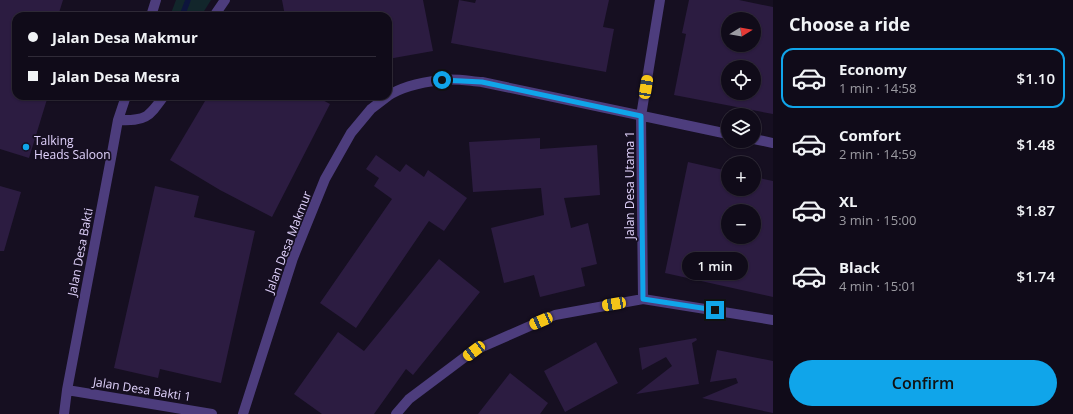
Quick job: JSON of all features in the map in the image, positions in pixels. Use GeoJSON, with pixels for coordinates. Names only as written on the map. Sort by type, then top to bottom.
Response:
{"type":"FeatureCollection","features":[{"type":"Feature","properties":{"kind":"street"},"geometry":{"type":"LineString","coordinates":[[152,12],[156,0]]}},
{"type":"Feature","properties":{"kind":"street"},"geometry":{"type":"LineString","coordinates":[[217,12],[225,0]]}},
{"type":"Feature","properties":{"kind":"street","name":"Jalan Desa Utama 1"},"geometry":{"type":"LineString","coordinates":[[643,299],[641,116],[660,0]]}},
{"type":"Feature","properties":{"kind":"street","name":"Jalan Desa Makmur"},"geometry":{"type":"LineString","coordinates":[[392,93],[412,85],[442,80],[482,82],[721,133]]}},
{"type":"Feature","properties":{"kind":"street","name":"Jalan Desa Bakti"},"geometry":{"type":"LineString","coordinates":[[64,414],[67,390],[118,120],[125,100]]}},
{"type":"Feature","properties":{"kind":"street"},"geometry":{"type":"LineString","coordinates":[[118,120],[137,120],[146,117],[154,110],[161,100]]}},
{"type":"Feature","properties":{"kind":"street","name":"Jalan Desa Makmur"},"geometry":{"type":"LineString","coordinates":[[243,414],[293,258],[325,179],[351,133],[371,109],[383,100]]}},
{"type":"Feature","properties":{"kind":"street"},"geometry":{"type":"LineString","coordinates":[[761,141],[773,143]]}},
{"type":"Feature","properties":{"kind":"street"},"geometry":{"type":"LineString","coordinates":[[396,414],[410,400],[474,351],[555,315],[643,299],[773,320]]}},
{"type":"Feature","properties":{"kind":"street","name":"Jalan Desa Bakti 1"},"geometry":{"type":"LineString","coordinates":[[67,390],[212,414]]}},
{"type":"Feature","properties":{"kind":"green space"},"geometry":{"type":"Polygon","coordinates":[[[176,0],[211,0],[204,12],[172,12],[176,0]]]}},
{"type":"Feature","properties":{"kind":"building"},"geometry":{"type":"Polygon","coordinates":[[[0,0],[63,0],[59,12],[12,12],[12,100],[47,100],[29,158],[0,149],[0,0]]]}},
{"type":"Feature","properties":{"kind":"building"},"geometry":{"type":"Polygon","coordinates":[[[282,0],[423,0],[433,51],[392,58],[392,12],[284,12],[282,0]]]}},
{"type":"Feature","properties":{"kind":"building"},"geometry":{"type":"Polygon","coordinates":[[[459,0],[475,3],[476,0],[609,0],[603,27],[614,29],[606,72],[451,43],[459,0]]]}},
{"type":"Feature","properties":{"kind":"building"},"geometry":{"type":"Polygon","coordinates":[[[689,0],[739,0],[773,7],[773,114],[761,112],[761,108],[742,108],[674,95],[686,34],[682,33],[689,0]]]}},
{"type":"Feature","properties":{"kind":"building"},"geometry":{"type":"Polygon","coordinates":[[[206,100],[322,100],[330,104],[272,217],[220,190],[170,160],[206,100]]]}},
{"type":"Feature","properties":{"kind":"building"},"geometry":{"type":"Polygon","coordinates":[[[540,138],[540,149],[597,145],[600,195],[564,198],[571,228],[588,223],[597,264],[581,268],[585,286],[540,297],[534,275],[504,283],[491,228],[544,215],[541,188],[473,192],[469,142],[540,138]]]}},
{"type":"Feature","properties":{"kind":"building"},"geometry":{"type":"Polygon","coordinates":[[[376,155],[400,172],[406,164],[424,177],[428,170],[467,198],[444,231],[429,221],[356,328],[320,303],[392,199],[374,186],[379,178],[366,169],[376,155]]]}},
{"type":"Feature","properties":{"kind":"building"},"geometry":{"type":"Polygon","coordinates":[[[688,162],[721,169],[721,196],[761,196],[761,178],[773,181],[773,297],[665,273],[688,162]]]}},
{"type":"Feature","properties":{"kind":"building"},"geometry":{"type":"Polygon","coordinates":[[[0,186],[21,192],[4,251],[0,251],[0,186]]]}},
{"type":"Feature","properties":{"kind":"building"},"geometry":{"type":"Polygon","coordinates":[[[155,186],[199,196],[194,217],[255,231],[221,383],[160,369],[158,378],[114,368],[155,186]]]}},
{"type":"Feature","properties":{"kind":"building"},"geometry":{"type":"Polygon","coordinates":[[[439,259],[480,292],[413,375],[406,369],[374,414],[322,414],[294,394],[338,332],[364,351],[439,259]]]}},
{"type":"Feature","properties":{"kind":"building"},"geometry":{"type":"Polygon","coordinates":[[[696,338],[697,340],[692,343],[699,384],[636,394],[672,366],[666,357],[642,370],[639,348],[696,338]]]}},
{"type":"Feature","properties":{"kind":"building"},"geometry":{"type":"Polygon","coordinates":[[[596,342],[618,383],[565,412],[544,371],[596,342]]]}},
{"type":"Feature","properties":{"kind":"building"},"geometry":{"type":"Polygon","coordinates":[[[717,350],[773,361],[773,413],[702,398],[738,383],[736,378],[710,382],[717,350]]]}},
{"type":"Feature","properties":{"kind":"building"},"geometry":{"type":"Polygon","coordinates":[[[510,373],[548,403],[540,414],[478,414],[510,373]]]}},
{"type":"Feature","properties":{"kind":"waterway"},"geometry":{"type":"LineString","coordinates":[[184,12],[188,0]]}},
{"type":"Feature","properties":{"kind":"place","name":"Talking Heads Saloon"},"geometry":{"type":"Point","coordinates":[26,147]}},
{"type":"Feature","properties":{"kind":"route"},"geometry":{"type":"LineString","coordinates":[[442,80],[482,82],[641,116],[643,299],[715,310]]}}]}
